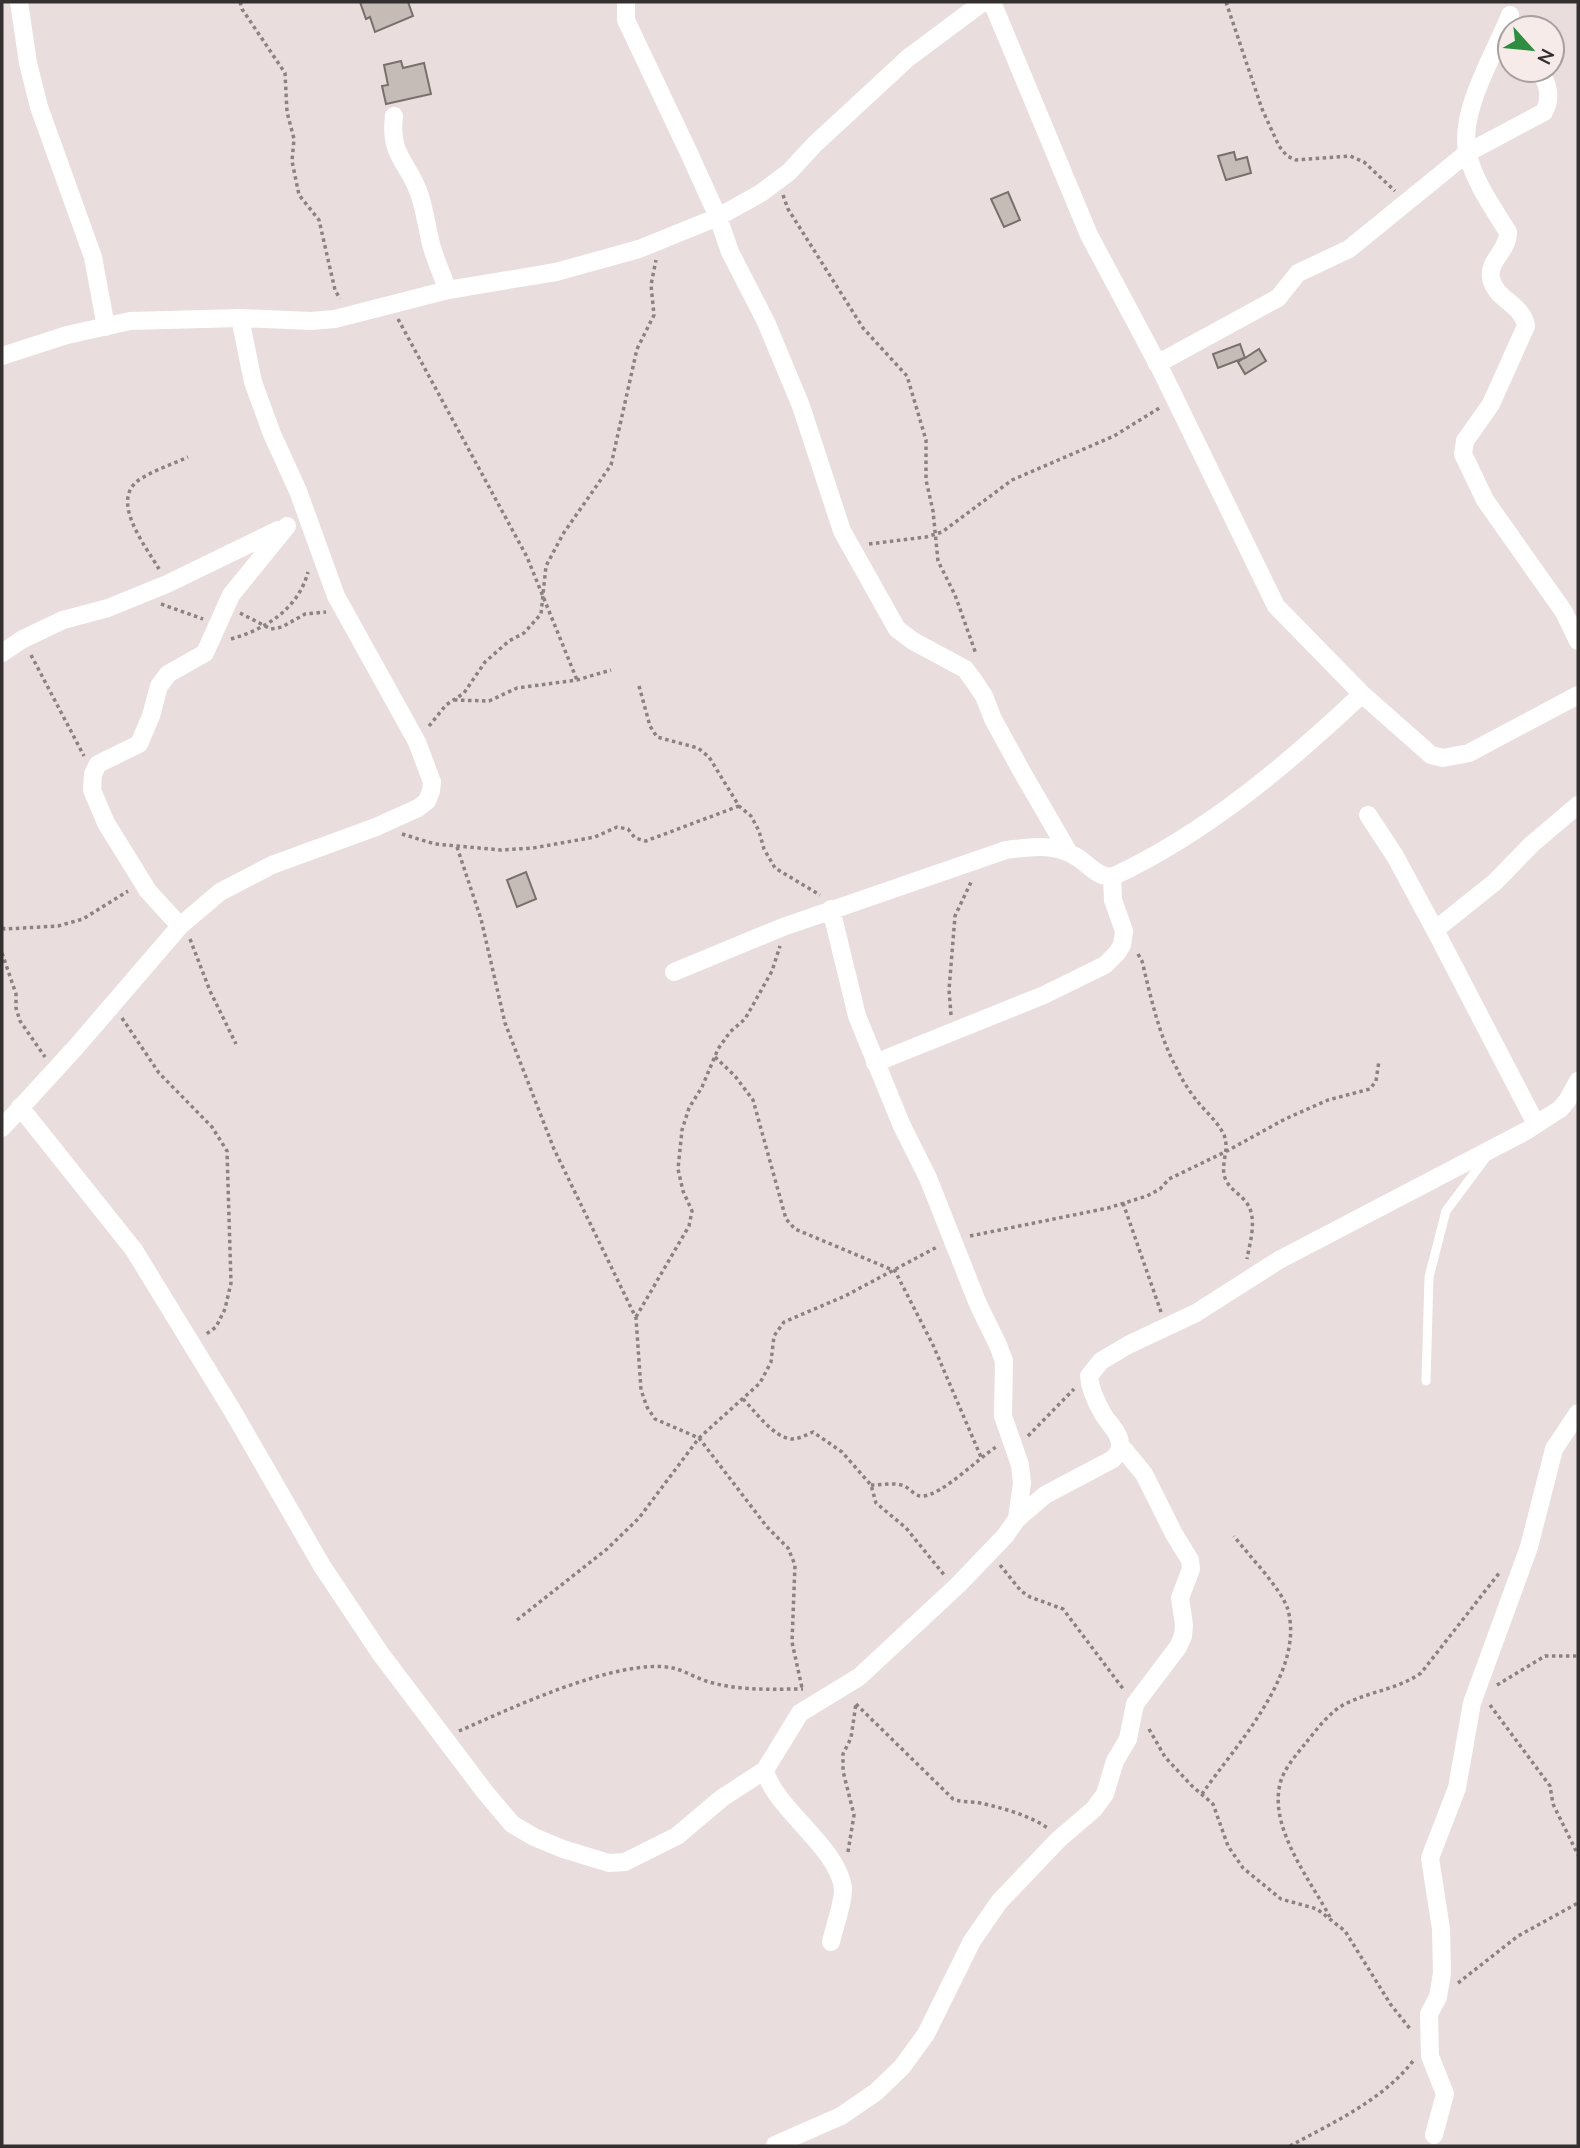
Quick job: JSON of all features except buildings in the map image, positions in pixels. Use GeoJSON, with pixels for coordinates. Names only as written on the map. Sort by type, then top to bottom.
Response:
{"type":"FeatureCollection","features":[{"type":"Feature","properties":{"kind":"street"},"geometry":{"type":"LineString","coordinates":[[19,2],[28,63],[39,107],[93,257],[106,327]]}},
{"type":"Feature","properties":{"kind":"street"},"geometry":{"type":"LineString","coordinates":[[626,2],[626,20],[718,218],[730,252],[766,322],[801,406],[842,531],[897,629],[913,641],[965,669],[984,696],[993,719],[1069,853],[1091,870],[1104,877],[1112,877],[1180,839],[1234,802],[1362,694]]}},
{"type":"Feature","properties":{"kind":"street"},"geometry":{"type":"LineString","coordinates":[[2,356],[67,335],[130,321],[240,318],[311,321],[354,314],[448,290],[556,272],[639,249],[718,218],[761,193],[908,58],[983,2]]}},
{"type":"Feature","properties":{"kind":"street"},"geometry":{"type":"LineString","coordinates":[[992,2],[1089,235],[1175,399],[1276,606],[1362,694],[1431,755],[1443,758],[1469,753],[1578,695]]}},
{"type":"Feature","properties":{"kind":"street"},"geometry":{"type":"LineString","coordinates":[[1496,49],[1471,109],[1467,153],[1475,176],[1508,232],[1508,240],[1490,268],[1491,279],[1496,290],[1521,312],[1525,326],[1491,404],[1465,441],[1463,454],[1485,500],[1564,612],[1578,641]]}},
{"type":"Feature","properties":{"kind":"street"},"geometry":{"type":"LineString","coordinates":[[1157,364],[1278,298],[1298,273],[1349,250],[1467,153],[1544,112],[1548,104],[1547,84]]}},
{"type":"Feature","properties":{"kind":"street"},"geometry":{"type":"LineString","coordinates":[[394,116],[393,131],[397,153],[420,194],[431,246],[448,290]]}},
{"type":"Feature","properties":{"kind":"street"},"geometry":{"type":"LineString","coordinates":[[2,1128],[180,926],[220,892],[272,865],[376,827],[418,808],[427,801],[432,791],[432,782],[417,742],[335,596],[253,382],[240,318]]}},
{"type":"Feature","properties":{"kind":"street"},"geometry":{"type":"LineString","coordinates":[[2,653],[23,639],[62,620],[108,608],[167,584],[306,516]]}},
{"type":"Feature","properties":{"kind":"street"},"geometry":{"type":"LineString","coordinates":[[180,926],[148,891],[106,823],[92,790],[93,774],[98,764],[139,744],[159,687],[168,674],[205,653],[231,595],[287,526]]}},
{"type":"Feature","properties":{"kind":"street"},"geometry":{"type":"LineString","coordinates":[[1436,930],[1495,882],[1532,844],[1578,806]]}},
{"type":"Feature","properties":{"kind":"street"},"geometry":{"type":"LineString","coordinates":[[1368,815],[1395,856],[1436,930],[1536,1124]]}},
{"type":"Feature","properties":{"kind":"street"},"geometry":{"type":"LineString","coordinates":[[674,972],[833,908],[1006,850],[1039,846],[1069,853]]}},
{"type":"Feature","properties":{"kind":"street"},"geometry":{"type":"LineString","coordinates":[[875,1063],[1044,995],[1105,965],[1117,953],[1124,931],[1114,900],[1112,877]]}},
{"type":"Feature","properties":{"kind":"street"},"geometry":{"type":"LineString","coordinates":[[833,908],[857,1016],[1004,1361],[1003,1416],[1020,1465],[1022,1483],[1017,1519]]}},
{"type":"Feature","properties":{"kind":"street"},"geometry":{"type":"LineString","coordinates":[[775,2145],[841,2116],[876,2092],[902,2067],[926,2034],[972,1941],[999,1902],[1058,1840],[1094,1809],[1105,1794],[1115,1761],[1128,1739],[1135,1704],[1183,1636],[1180,1598],[1191,1569],[1190,1560],[1144,1474],[1121,1446],[1119,1437],[1103,1415],[1090,1389],[1089,1376],[1101,1361],[1196,1313],[1279,1260],[1536,1124],[1573,1097],[1578,1081]]}},
{"type":"Feature","properties":{"kind":"street"},"geometry":{"type":"LineString","coordinates":[[20,1107],[134,1250],[193,1345],[322,1566],[380,1653],[512,1824],[563,1849],[609,1863],[625,1862],[677,1836],[722,1798],[765,1770],[800,1713],[859,1677],[958,1585],[1017,1519],[1045,1495],[1113,1459],[1121,1446]]}},
{"type":"Feature","properties":{"kind":"street"},"geometry":{"type":"LineString","coordinates":[[1434,2135],[1446,2094],[1427,2043],[1429,2014],[1438,1997],[1442,1973],[1441,1929],[1430,1858],[1457,1788],[1472,1703],[1529,1547],[1554,1449],[1578,1413]]}},
{"type":"Feature","properties":{"kind":"street"},"geometry":{"type":"LineString","coordinates":[[765,1770],[767,1781],[773,1790],[802,1822],[835,1867],[843,1888],[831,1941]]}},
{"type":"Feature","properties":{"kind":"lane"},"geometry":{"type":"LineString","coordinates":[[1426,1381],[1429,1276],[1446,1211],[1493,1149]]}},
{"type":"Feature","properties":{"kind":"path"},"geometry":{"type":"LineString","coordinates":[[240,2],[285,73],[287,112],[295,139],[292,161],[299,195],[319,220],[335,290],[354,314]]}},
{"type":"Feature","properties":{"kind":"path"},"geometry":{"type":"LineString","coordinates":[[1226,2],[1262,109],[1279,146],[1287,156],[1296,160],[1350,156],[1364,163],[1405,202]]}},
{"type":"Feature","properties":{"kind":"path"},"geometry":{"type":"LineString","coordinates":[[778,180],[788,209],[863,328],[907,376],[926,440],[926,480],[933,511],[938,561],[955,595],[978,659]]}},
{"type":"Feature","properties":{"kind":"path"},"geometry":{"type":"LineString","coordinates":[[417,742],[433,719],[464,692],[485,662],[509,640],[524,633],[541,614],[546,566],[563,534],[611,465],[637,349],[654,314],[651,285],[658,241]]}},
{"type":"Feature","properties":{"kind":"path"},"geometry":{"type":"LineString","coordinates":[[391,305],[527,557],[576,680]]}},
{"type":"Feature","properties":{"kind":"path"},"geometry":{"type":"LineString","coordinates":[[851,546],[935,534],[964,518],[1012,480],[1114,436],[1175,399]]}},
{"type":"Feature","properties":{"kind":"path"},"geometry":{"type":"LineString","coordinates":[[167,584],[138,533],[127,506],[127,495],[141,478],[188,457]]}},
{"type":"Feature","properties":{"kind":"path"},"geometry":{"type":"LineString","coordinates":[[209,645],[265,627],[293,604],[306,581],[316,545]]}},
{"type":"Feature","properties":{"kind":"path"},"geometry":{"type":"LineString","coordinates":[[138,596],[206,621],[238,612],[271,629],[282,627],[305,614],[344,609]]}},
{"type":"Feature","properties":{"kind":"path"},"geometry":{"type":"LineString","coordinates":[[23,639],[93,774]]}},
{"type":"Feature","properties":{"kind":"path"},"geometry":{"type":"LineString","coordinates":[[454,700],[488,701],[517,688],[576,680],[611,670]]}},
{"type":"Feature","properties":{"kind":"path"},"geometry":{"type":"LineString","coordinates":[[639,685],[650,726],[657,737],[698,748],[709,757],[739,806],[751,816],[775,868],[806,885],[833,908]]}},
{"type":"Feature","properties":{"kind":"path"},"geometry":{"type":"LineString","coordinates":[[376,827],[435,845],[501,850],[533,848],[595,837],[617,827],[628,829],[635,838],[646,841],[739,806]]}},
{"type":"Feature","properties":{"kind":"path"},"geometry":{"type":"LineString","coordinates":[[457,847],[481,919],[505,1023],[554,1149],[636,1318],[641,1390],[647,1407],[655,1419],[699,1438],[767,1527],[788,1548],[795,1565],[792,1642],[802,1688]]}},
{"type":"Feature","properties":{"kind":"path"},"geometry":{"type":"LineString","coordinates":[[953,1032],[949,990],[956,916],[985,857]]}},
{"type":"Feature","properties":{"kind":"path"},"geometry":{"type":"LineString","coordinates":[[2,928],[58,926],[83,919],[129,890],[148,891]]}},
{"type":"Feature","properties":{"kind":"path"},"geometry":{"type":"LineString","coordinates":[[180,926],[191,941],[210,991],[236,1044]]}},
{"type":"Feature","properties":{"kind":"path"},"geometry":{"type":"LineString","coordinates":[[636,1318],[689,1226],[692,1211],[683,1191],[678,1169],[682,1130],[689,1108],[730,1032],[745,1019],[772,971],[780,949],[783,927]]}},
{"type":"Feature","properties":{"kind":"path"},"geometry":{"type":"LineString","coordinates":[[1124,931],[1142,961],[1164,1041],[1177,1069],[1195,1099],[1223,1133],[1227,1151],[1225,1179],[1251,1210],[1253,1225],[1243,1283]]}},
{"type":"Feature","properties":{"kind":"path"},"geometry":{"type":"LineString","coordinates":[[2,953],[16,994],[20,1021],[55,1070]]}},
{"type":"Feature","properties":{"kind":"path"},"geometry":{"type":"LineString","coordinates":[[112,1004],[159,1073],[212,1126],[227,1151],[230,1283],[225,1309],[216,1327],[193,1345]]}},
{"type":"Feature","properties":{"kind":"path"},"geometry":{"type":"LineString","coordinates":[[715,1057],[736,1076],[753,1100],[786,1219],[795,1228],[895,1271],[933,1345],[981,1457]]}},
{"type":"Feature","properties":{"kind":"path"},"geometry":{"type":"LineString","coordinates":[[517,1619],[607,1549],[639,1518],[699,1438],[760,1383],[771,1362],[774,1336],[784,1322],[845,1296],[951,1239],[1012,1229],[1147,1196],[1160,1189],[1169,1179],[1306,1110],[1328,1100],[1370,1089],[1376,1081],[1379,1061]]}},
{"type":"Feature","properties":{"kind":"path"},"geometry":{"type":"LineString","coordinates":[[1123,1203],[1166,1327]]}},
{"type":"Feature","properties":{"kind":"path"},"geometry":{"type":"LineString","coordinates":[[871,1485],[903,1485],[919,1496],[926,1496],[958,1477],[981,1457],[1012,1444],[1089,1376]]}},
{"type":"Feature","properties":{"kind":"path"},"geometry":{"type":"LineString","coordinates":[[743,1399],[779,1434],[789,1439],[813,1432],[842,1452],[871,1485],[876,1503],[906,1528],[943,1574],[958,1585]]}},
{"type":"Feature","properties":{"kind":"path"},"geometry":{"type":"LineString","coordinates":[[1202,1794],[1261,1714],[1292,1641],[1287,1609],[1278,1592],[1234,1536]]}},
{"type":"Feature","properties":{"kind":"path"},"geometry":{"type":"LineString","coordinates":[[987,1555],[1003,1566],[1021,1591],[1063,1609],[1135,1704],[1165,1757],[1213,1804],[1228,1846],[1242,1868],[1281,1899],[1317,1909],[1345,1931],[1391,2005],[1427,2043],[1400,2078],[1361,2106],[1290,2146]]}},
{"type":"Feature","properties":{"kind":"path"},"geometry":{"type":"LineString","coordinates":[[1331,1918],[1289,1844],[1279,1816],[1280,1784],[1291,1762],[1316,1730],[1345,1703],[1409,1682],[1421,1673],[1503,1567]]}},
{"type":"Feature","properties":{"kind":"path"},"geometry":{"type":"LineString","coordinates":[[1578,1656],[1545,1656],[1501,1684],[1478,1690],[1550,1786],[1553,1804],[1578,1855]]}},
{"type":"Feature","properties":{"kind":"path"},"geometry":{"type":"LineString","coordinates":[[444,1738],[531,1700],[631,1668],[673,1668],[711,1683],[738,1688],[765,1691],[802,1688],[837,1691]]}},
{"type":"Feature","properties":{"kind":"path"},"geometry":{"type":"LineString","coordinates":[[848,1857],[854,1815],[843,1771],[843,1754],[851,1738],[859,1677]]}},
{"type":"Feature","properties":{"kind":"path"},"geometry":{"type":"LineString","coordinates":[[856,1704],[953,1799],[976,1802],[1032,1819],[1047,1826],[1058,1840]]}},
{"type":"Feature","properties":{"kind":"path"},"geometry":{"type":"LineString","coordinates":[[1438,1997],[1518,1936],[1578,1903]]}}]}
